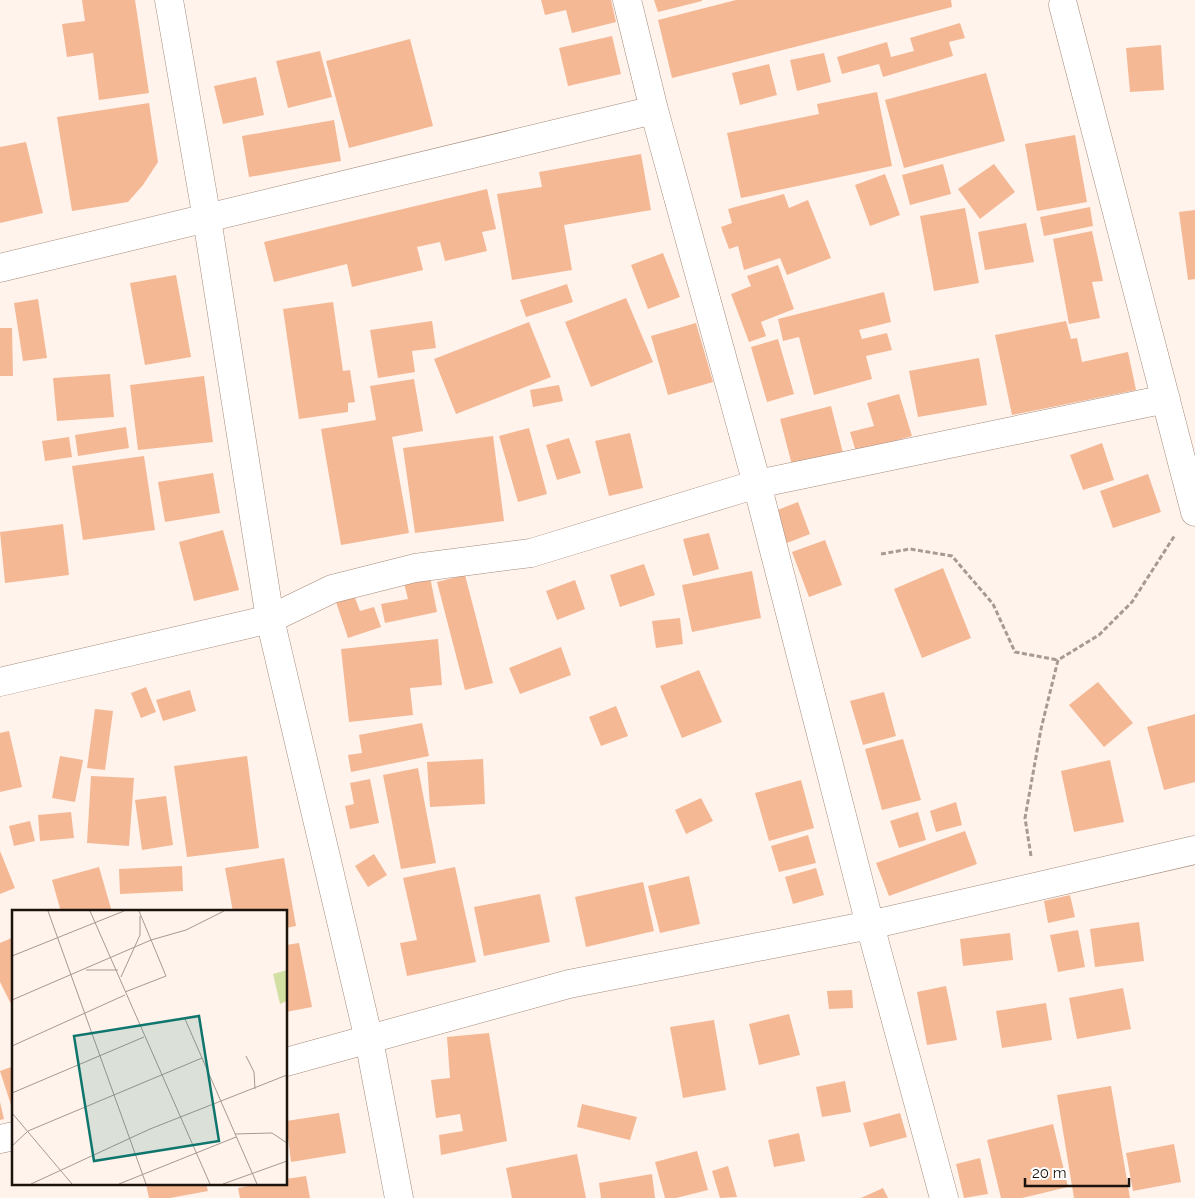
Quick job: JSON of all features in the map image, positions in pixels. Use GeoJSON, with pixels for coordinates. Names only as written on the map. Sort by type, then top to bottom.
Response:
{"type":"FeatureCollection","features":[{"type":"Feature","properties":{"kind":"street"},"geometry":{"type":"LineString","coordinates":[[169,0],[207,219],[270,619],[369,1040],[399,1198]]}},
{"type":"Feature","properties":{"kind":"street"},"geometry":{"type":"LineString","coordinates":[[627,0],[654,110],[757,484],[870,925],[944,1198]]}},
{"type":"Feature","properties":{"kind":"street"},"geometry":{"type":"LineString","coordinates":[[1063,5],[1194,507]]}},
{"type":"Feature","properties":{"kind":"street"},"geometry":{"type":"LineString","coordinates":[[0,268],[654,110]]}},
{"type":"Feature","properties":{"kind":"street"},"geometry":{"type":"LineString","coordinates":[[0,682],[270,619],[332,589],[415,568],[531,553],[757,484],[1166,398]]}},
{"type":"Feature","properties":{"kind":"street"},"geometry":{"type":"LineString","coordinates":[[288,1061],[569,984],[870,925],[1195,850]]}},
{"type":"Feature","properties":{"kind":"path"},"geometry":{"type":"LineString","coordinates":[[881,554],[910,549],[952,556],[993,604],[1015,652],[1058,660],[1099,635],[1132,602],[1194,507]]}},
{"type":"Feature","properties":{"kind":"path"},"geometry":{"type":"LineString","coordinates":[[1035,886],[1025,818],[1041,729],[1058,660]]}},
{"type":"Feature","properties":{"kind":"building"},"geometry":{"type":"Polygon","coordinates":[[[82,0],[135,0],[149,93],[99,100],[93,53],[67,57],[62,24],[85,21],[82,0]]]}},
{"type":"Feature","properties":{"kind":"building"},"geometry":{"type":"Polygon","coordinates":[[[541,0],[611,0],[616,22],[572,33],[566,10],[545,15],[541,0]]]}},
{"type":"Feature","properties":{"kind":"building"},"geometry":{"type":"Polygon","coordinates":[[[654,0],[702,0],[702,1],[658,12],[654,0]]]}},
{"type":"Feature","properties":{"kind":"building"},"geometry":{"type":"Polygon","coordinates":[[[736,0],[951,0],[952,7],[672,78],[658,20],[736,0]]]}},
{"type":"Feature","properties":{"kind":"building"},"geometry":{"type":"Polygon","coordinates":[[[960,23],[965,38],[949,42],[953,56],[883,77],[879,64],[842,74],[837,57],[887,42],[891,57],[914,51],[910,38],[960,23]]]}},
{"type":"Feature","properties":{"kind":"building"},"geometry":{"type":"Polygon","coordinates":[[[612,36],[621,74],[568,86],[559,48],[612,36]]]}},
{"type":"Feature","properties":{"kind":"building"},"geometry":{"type":"Polygon","coordinates":[[[410,39],[433,126],[349,148],[326,61],[410,39]]]}},
{"type":"Feature","properties":{"kind":"building"},"geometry":{"type":"Polygon","coordinates":[[[1161,45],[1164,90],[1130,92],[1126,48],[1161,45]]]}},
{"type":"Feature","properties":{"kind":"building"},"geometry":{"type":"Polygon","coordinates":[[[320,51],[332,97],[288,108],[276,61],[320,51]]]}},
{"type":"Feature","properties":{"kind":"building"},"geometry":{"type":"Polygon","coordinates":[[[824,53],[831,82],[797,91],[790,60],[824,53]]]}},
{"type":"Feature","properties":{"kind":"building"},"geometry":{"type":"Polygon","coordinates":[[[769,64],[777,95],[740,105],[732,73],[769,64]]]}},
{"type":"Feature","properties":{"kind":"building"},"geometry":{"type":"Polygon","coordinates":[[[986,73],[1005,141],[904,168],[885,100],[986,73]]]}},
{"type":"Feature","properties":{"kind":"building"},"geometry":{"type":"Polygon","coordinates":[[[256,77],[264,115],[223,124],[214,86],[256,77]]]}},
{"type":"Feature","properties":{"kind":"building"},"geometry":{"type":"Polygon","coordinates":[[[877,92],[892,166],[741,198],[727,133],[819,114],[817,104],[877,92]]]}},
{"type":"Feature","properties":{"kind":"building"},"geometry":{"type":"Polygon","coordinates":[[[149,103],[158,162],[143,185],[128,202],[72,211],[57,117],[149,103]]]}},
{"type":"Feature","properties":{"kind":"building"},"geometry":{"type":"Polygon","coordinates":[[[334,120],[341,161],[249,177],[242,136],[334,120]]]}},
{"type":"Feature","properties":{"kind":"building"},"geometry":{"type":"Polygon","coordinates":[[[1075,135],[1087,202],[1037,211],[1025,144],[1075,135]]]}},
{"type":"Feature","properties":{"kind":"building"},"geometry":{"type":"Polygon","coordinates":[[[26,142],[43,213],[0,223],[0,147],[26,142]]]}},
{"type":"Feature","properties":{"kind":"building"},"geometry":{"type":"Polygon","coordinates":[[[641,154],[651,210],[564,225],[572,270],[512,280],[497,194],[542,187],[539,172],[641,154]]]}},
{"type":"Feature","properties":{"kind":"building"},"geometry":{"type":"Polygon","coordinates":[[[943,164],[951,194],[910,205],[902,175],[943,164]]]}},
{"type":"Feature","properties":{"kind":"building"},"geometry":{"type":"Polygon","coordinates":[[[994,164],[1015,192],[980,219],[958,189],[994,164]]]}},
{"type":"Feature","properties":{"kind":"building"},"geometry":{"type":"Polygon","coordinates":[[[885,174],[900,215],[870,226],[855,185],[885,174]]]}},
{"type":"Feature","properties":{"kind":"building"},"geometry":{"type":"Polygon","coordinates":[[[487,189],[496,229],[482,232],[487,251],[445,261],[440,242],[417,247],[423,270],[352,287],[347,264],[274,282],[264,242],[487,189]]]}},
{"type":"Feature","properties":{"kind":"building"},"geometry":{"type":"Polygon","coordinates":[[[784,194],[789,208],[808,200],[831,258],[787,275],[780,258],[744,270],[738,246],[729,249],[721,227],[732,223],[728,209],[784,194]]]}},
{"type":"Feature","properties":{"kind":"building"},"geometry":{"type":"Polygon","coordinates":[[[1090,207],[1093,226],[1044,236],[1040,217],[1090,207]]]}},
{"type":"Feature","properties":{"kind":"building"},"geometry":{"type":"Polygon","coordinates":[[[965,208],[979,283],[934,291],[920,216],[965,208]]]}},
{"type":"Feature","properties":{"kind":"building"},"geometry":{"type":"Polygon","coordinates":[[[1195,210],[1195,279],[1188,280],[1179,212],[1195,210]]]}},
{"type":"Feature","properties":{"kind":"building"},"geometry":{"type":"Polygon","coordinates":[[[1026,223],[1034,262],[985,270],[978,232],[1026,223]]]}},
{"type":"Feature","properties":{"kind":"building"},"geometry":{"type":"Polygon","coordinates":[[[1092,231],[1103,281],[1092,282],[1100,318],[1069,324],[1053,239],[1092,231]]]}},
{"type":"Feature","properties":{"kind":"building"},"geometry":{"type":"Polygon","coordinates":[[[663,253],[680,297],[648,309],[631,265],[663,253]]]}},
{"type":"Feature","properties":{"kind":"building"},"geometry":{"type":"Polygon","coordinates":[[[778,265],[794,309],[761,322],[766,336],[749,342],[731,294],[751,286],[747,276],[778,265]]]}},
{"type":"Feature","properties":{"kind":"building"},"geometry":{"type":"Polygon","coordinates":[[[176,275],[191,357],[145,365],[130,283],[176,275]]]}},
{"type":"Feature","properties":{"kind":"building"},"geometry":{"type":"Polygon","coordinates":[[[567,284],[573,302],[526,317],[520,300],[567,284]]]}},
{"type":"Feature","properties":{"kind":"building"},"geometry":{"type":"Polygon","coordinates":[[[884,292],[891,322],[859,330],[862,339],[887,333],[892,350],[866,356],[872,379],[814,395],[799,337],[783,341],[778,319],[884,292]]]}},
{"type":"Feature","properties":{"kind":"building"},"geometry":{"type":"Polygon","coordinates":[[[626,298],[653,362],[591,387],[565,322],[626,298]]]}},
{"type":"Feature","properties":{"kind":"building"},"geometry":{"type":"Polygon","coordinates":[[[38,299],[47,358],[23,361],[14,303],[38,299]]]}},
{"type":"Feature","properties":{"kind":"building"},"geometry":{"type":"Polygon","coordinates":[[[333,302],[343,371],[350,370],[355,402],[348,403],[348,412],[299,419],[283,309],[333,302]]]}},
{"type":"Feature","properties":{"kind":"building"},"geometry":{"type":"Polygon","coordinates":[[[432,321],[436,348],[412,351],[415,372],[378,378],[370,330],[432,321]]]}},
{"type":"Feature","properties":{"kind":"building"},"geometry":{"type":"Polygon","coordinates":[[[1066,321],[1071,339],[1077,338],[1082,362],[1128,352],[1136,390],[1012,415],[995,335],[1066,321]]]}},
{"type":"Feature","properties":{"kind":"building"},"geometry":{"type":"Polygon","coordinates":[[[529,322],[551,377],[456,414],[434,359],[529,322]]]}},
{"type":"Feature","properties":{"kind":"building"},"geometry":{"type":"Polygon","coordinates":[[[696,323],[713,382],[668,395],[651,336],[696,323]]]}},
{"type":"Feature","properties":{"kind":"building"},"geometry":{"type":"Polygon","coordinates":[[[0,328],[12,328],[13,376],[0,376],[0,328]]]}},
{"type":"Feature","properties":{"kind":"building"},"geometry":{"type":"Polygon","coordinates":[[[778,339],[794,394],[767,402],[751,347],[778,339]]]}},
{"type":"Feature","properties":{"kind":"building"},"geometry":{"type":"Polygon","coordinates":[[[979,358],[987,405],[918,417],[909,371],[979,358]]]}},
{"type":"Feature","properties":{"kind":"building"},"geometry":{"type":"Polygon","coordinates":[[[110,374],[114,417],[57,421],[53,378],[110,374]]]}},
{"type":"Feature","properties":{"kind":"building"},"geometry":{"type":"Polygon","coordinates":[[[204,376],[213,442],[138,450],[130,385],[204,376]]]}},
{"type":"Feature","properties":{"kind":"building"},"geometry":{"type":"Polygon","coordinates":[[[414,379],[423,431],[392,437],[409,533],[341,545],[321,429],[376,420],[370,386],[414,379]]]}},
{"type":"Feature","properties":{"kind":"building"},"geometry":{"type":"Polygon","coordinates":[[[559,385],[563,401],[533,407],[530,390],[559,385]]]}},
{"type":"Feature","properties":{"kind":"building"},"geometry":{"type":"Polygon","coordinates":[[[899,394],[912,436],[856,452],[850,432],[874,426],[867,403],[899,394]]]}},
{"type":"Feature","properties":{"kind":"building"},"geometry":{"type":"Polygon","coordinates":[[[831,406],[843,453],[792,465],[780,419],[831,406]]]}},
{"type":"Feature","properties":{"kind":"building"},"geometry":{"type":"Polygon","coordinates":[[[126,427],[129,448],[78,456],[75,435],[126,427]]]}},
{"type":"Feature","properties":{"kind":"building"},"geometry":{"type":"Polygon","coordinates":[[[529,428],[547,494],[518,502],[499,436],[529,428]]]}},
{"type":"Feature","properties":{"kind":"building"},"geometry":{"type":"Polygon","coordinates":[[[630,433],[643,488],[609,496],[595,441],[630,433]]]}},
{"type":"Feature","properties":{"kind":"building"},"geometry":{"type":"Polygon","coordinates":[[[493,436],[504,521],[415,533],[403,448],[493,436]]]}},
{"type":"Feature","properties":{"kind":"building"},"geometry":{"type":"Polygon","coordinates":[[[69,437],[72,457],[45,461],[42,441],[69,437]]]}},
{"type":"Feature","properties":{"kind":"building"},"geometry":{"type":"Polygon","coordinates":[[[569,438],[581,473],[557,480],[546,445],[569,438]]]}},
{"type":"Feature","properties":{"kind":"building"},"geometry":{"type":"Polygon","coordinates":[[[1102,443],[1114,480],[1083,490],[1070,455],[1102,443]]]}},
{"type":"Feature","properties":{"kind":"building"},"geometry":{"type":"Polygon","coordinates":[[[144,456],[155,530],[83,540],[72,466],[144,456]]]}},
{"type":"Feature","properties":{"kind":"building"},"geometry":{"type":"Polygon","coordinates":[[[213,473],[220,513],[165,522],[158,482],[213,473]]]}},
{"type":"Feature","properties":{"kind":"building"},"geometry":{"type":"Polygon","coordinates":[[[1148,474],[1161,512],[1113,528],[1100,491],[1148,474]]]}},
{"type":"Feature","properties":{"kind":"building"},"geometry":{"type":"Polygon","coordinates":[[[798,502],[810,534],[787,543],[775,511],[798,502]]]}},
{"type":"Feature","properties":{"kind":"building"},"geometry":{"type":"Polygon","coordinates":[[[63,524],[69,575],[5,583],[0,532],[63,524]]]}},
{"type":"Feature","properties":{"kind":"building"},"geometry":{"type":"Polygon","coordinates":[[[223,530],[239,590],[194,601],[179,542],[223,530]]]}},
{"type":"Feature","properties":{"kind":"building"},"geometry":{"type":"Polygon","coordinates":[[[709,533],[719,569],[693,576],[683,539],[709,533]]]}},
{"type":"Feature","properties":{"kind":"building"},"geometry":{"type":"Polygon","coordinates":[[[825,540],[842,585],[809,597],[792,552],[825,540]]]}},
{"type":"Feature","properties":{"kind":"building"},"geometry":{"type":"Polygon","coordinates":[[[644,564],[655,595],[620,607],[610,575],[644,564]]]}},
{"type":"Feature","properties":{"kind":"building"},"geometry":{"type":"Polygon","coordinates":[[[943,568],[971,638],[922,658],[894,589],[943,568]]]}},
{"type":"Feature","properties":{"kind":"building"},"geometry":{"type":"Polygon","coordinates":[[[752,571],[761,618],[692,632],[682,585],[752,571]]]}},
{"type":"Feature","properties":{"kind":"building"},"geometry":{"type":"Polygon","coordinates":[[[465,575],[493,683],[465,690],[437,582],[465,575]]]}},
{"type":"Feature","properties":{"kind":"building"},"geometry":{"type":"Polygon","coordinates":[[[430,577],[437,612],[385,623],[381,604],[408,599],[404,583],[430,577]]]}},
{"type":"Feature","properties":{"kind":"building"},"geometry":{"type":"Polygon","coordinates":[[[575,580],[585,609],[557,620],[546,591],[575,580]]]}},
{"type":"Feature","properties":{"kind":"building"},"geometry":{"type":"Polygon","coordinates":[[[354,595],[360,611],[374,607],[381,627],[348,638],[336,602],[354,595]]]}},
{"type":"Feature","properties":{"kind":"building"},"geometry":{"type":"Polygon","coordinates":[[[680,618],[683,644],[656,648],[652,621],[680,618]]]}},
{"type":"Feature","properties":{"kind":"building"},"geometry":{"type":"Polygon","coordinates":[[[438,639],[442,685],[410,688],[413,715],[349,722],[341,649],[438,639]]]}},
{"type":"Feature","properties":{"kind":"building"},"geometry":{"type":"Polygon","coordinates":[[[561,647],[571,675],[520,694],[509,668],[561,647]]]}},
{"type":"Feature","properties":{"kind":"building"},"geometry":{"type":"Polygon","coordinates":[[[699,670],[722,722],[682,738],[660,686],[699,670]]]}},
{"type":"Feature","properties":{"kind":"building"},"geometry":{"type":"Polygon","coordinates":[[[1098,682],[1133,723],[1104,747],[1069,705],[1098,682]]]}},
{"type":"Feature","properties":{"kind":"building"},"geometry":{"type":"Polygon","coordinates":[[[146,687],[156,712],[141,718],[131,693],[146,687]]]}},
{"type":"Feature","properties":{"kind":"building"},"geometry":{"type":"Polygon","coordinates":[[[190,690],[196,711],[163,721],[156,700],[190,690]]]}},
{"type":"Feature","properties":{"kind":"building"},"geometry":{"type":"Polygon","coordinates":[[[884,692],[896,736],[863,745],[850,701],[884,692]]]}},
{"type":"Feature","properties":{"kind":"building"},"geometry":{"type":"Polygon","coordinates":[[[616,706],[628,736],[601,746],[589,717],[616,706]]]}},
{"type":"Feature","properties":{"kind":"building"},"geometry":{"type":"Polygon","coordinates":[[[95,709],[113,711],[105,770],[87,768],[95,709]]]}},
{"type":"Feature","properties":{"kind":"building"},"geometry":{"type":"Polygon","coordinates":[[[1195,714],[1195,782],[1164,790],[1147,727],[1195,714]]]}},
{"type":"Feature","properties":{"kind":"building"},"geometry":{"type":"Polygon","coordinates":[[[422,723],[429,756],[351,772],[348,755],[362,753],[359,735],[422,723]]]}},
{"type":"Feature","properties":{"kind":"building"},"geometry":{"type":"Polygon","coordinates":[[[9,731],[22,787],[0,792],[0,733],[9,731]]]}},
{"type":"Feature","properties":{"kind":"building"},"geometry":{"type":"Polygon","coordinates":[[[903,739],[921,800],[882,810],[865,749],[903,739]]]}},
{"type":"Feature","properties":{"kind":"building"},"geometry":{"type":"Polygon","coordinates":[[[60,756],[83,760],[75,802],[52,798],[60,756]]]}},
{"type":"Feature","properties":{"kind":"building"},"geometry":{"type":"Polygon","coordinates":[[[247,756],[259,848],[187,857],[174,766],[247,756]]]}},
{"type":"Feature","properties":{"kind":"building"},"geometry":{"type":"Polygon","coordinates":[[[483,759],[485,804],[430,807],[427,762],[483,759]]]}},
{"type":"Feature","properties":{"kind":"building"},"geometry":{"type":"Polygon","coordinates":[[[1110,760],[1124,822],[1074,832],[1061,771],[1110,760]]]}},
{"type":"Feature","properties":{"kind":"building"},"geometry":{"type":"Polygon","coordinates":[[[418,768],[436,863],[401,869],[383,775],[418,768]]]}},
{"type":"Feature","properties":{"kind":"building"},"geometry":{"type":"Polygon","coordinates":[[[91,776],[134,778],[129,846],[87,843],[91,776]]]}},
{"type":"Feature","properties":{"kind":"building"},"geometry":{"type":"Polygon","coordinates":[[[370,779],[379,823],[350,829],[345,806],[354,804],[350,783],[370,779]]]}},
{"type":"Feature","properties":{"kind":"building"},"geometry":{"type":"Polygon","coordinates":[[[801,780],[814,828],[769,841],[755,793],[801,780]]]}},
{"type":"Feature","properties":{"kind":"building"},"geometry":{"type":"Polygon","coordinates":[[[166,796],[173,845],[142,850],[135,800],[166,796]]]}},
{"type":"Feature","properties":{"kind":"building"},"geometry":{"type":"Polygon","coordinates":[[[701,798],[713,821],[686,834],[675,810],[701,798]]]}},
{"type":"Feature","properties":{"kind":"building"},"geometry":{"type":"Polygon","coordinates":[[[956,802],[962,825],[936,832],[930,811],[956,802]]]}},
{"type":"Feature","properties":{"kind":"building"},"geometry":{"type":"Polygon","coordinates":[[[71,812],[74,838],[40,841],[38,815],[71,812]]]}},
{"type":"Feature","properties":{"kind":"building"},"geometry":{"type":"Polygon","coordinates":[[[918,812],[926,840],[899,848],[890,821],[918,812]]]}},
{"type":"Feature","properties":{"kind":"building"},"geometry":{"type":"Polygon","coordinates":[[[30,821],[35,841],[14,846],[9,826],[30,821]]]}},
{"type":"Feature","properties":{"kind":"building"},"geometry":{"type":"Polygon","coordinates":[[[965,831],[977,864],[889,896],[876,863],[965,831]]]}},
{"type":"Feature","properties":{"kind":"building"},"geometry":{"type":"Polygon","coordinates":[[[808,835],[816,863],[779,872],[771,846],[808,835]]]}},
{"type":"Feature","properties":{"kind":"building"},"geometry":{"type":"Polygon","coordinates":[[[0,851],[15,888],[0,894],[0,851]]]}},
{"type":"Feature","properties":{"kind":"building"},"geometry":{"type":"Polygon","coordinates":[[[374,854],[387,875],[368,887],[355,866],[374,854]]]}},
{"type":"Feature","properties":{"kind":"building"},"geometry":{"type":"Polygon","coordinates":[[[284,858],[296,926],[288,928],[288,910],[233,910],[225,868],[284,858]]]}},
{"type":"Feature","properties":{"kind":"building"},"geometry":{"type":"Polygon","coordinates":[[[182,866],[183,891],[120,894],[119,869],[182,866]]]}},
{"type":"Feature","properties":{"kind":"building"},"geometry":{"type":"Polygon","coordinates":[[[99,867],[111,910],[60,910],[52,880],[99,867]]]}},
{"type":"Feature","properties":{"kind":"building"},"geometry":{"type":"Polygon","coordinates":[[[455,867],[476,962],[407,976],[400,943],[417,940],[403,878],[455,867]]]}},
{"type":"Feature","properties":{"kind":"building"},"geometry":{"type":"Polygon","coordinates":[[[816,868],[824,895],[793,904],[785,877],[816,868]]]}},
{"type":"Feature","properties":{"kind":"building"},"geometry":{"type":"Polygon","coordinates":[[[689,876],[700,924],[660,933],[648,886],[689,876]]]}},
{"type":"Feature","properties":{"kind":"building"},"geometry":{"type":"Polygon","coordinates":[[[643,882],[654,931],[586,947],[575,897],[643,882]]]}},
{"type":"Feature","properties":{"kind":"building"},"geometry":{"type":"Polygon","coordinates":[[[540,894],[550,942],[484,956],[474,907],[540,894]]]}},
{"type":"Feature","properties":{"kind":"building"},"geometry":{"type":"Polygon","coordinates":[[[1070,895],[1075,917],[1048,923],[1044,901],[1070,895]]]}},
{"type":"Feature","properties":{"kind":"building"},"geometry":{"type":"Polygon","coordinates":[[[1139,922],[1144,961],[1095,967],[1090,929],[1139,922]]]}},
{"type":"Feature","properties":{"kind":"building"},"geometry":{"type":"Polygon","coordinates":[[[1078,930],[1085,967],[1058,972],[1050,935],[1078,930]]]}},
{"type":"Feature","properties":{"kind":"building"},"geometry":{"type":"Polygon","coordinates":[[[1010,933],[1013,960],[963,966],[960,939],[1010,933]]]}},
{"type":"Feature","properties":{"kind":"building"},"geometry":{"type":"Polygon","coordinates":[[[12,938],[11,1004],[0,982],[0,943],[12,938]]]}},
{"type":"Feature","properties":{"kind":"building"},"geometry":{"type":"Polygon","coordinates":[[[299,943],[312,1007],[288,1012],[288,945],[299,943]]]}},
{"type":"Feature","properties":{"kind":"building"},"geometry":{"type":"Polygon","coordinates":[[[946,986],[957,1040],[927,1045],[917,992],[946,986]]]}},
{"type":"Feature","properties":{"kind":"building"},"geometry":{"type":"Polygon","coordinates":[[[1123,988],[1131,1029],[1077,1039],[1069,998],[1123,988]]]}},
{"type":"Feature","properties":{"kind":"building"},"geometry":{"type":"Polygon","coordinates":[[[852,990],[853,1008],[829,1009],[827,991],[852,990]]]}},
{"type":"Feature","properties":{"kind":"building"},"geometry":{"type":"Polygon","coordinates":[[[1046,1003],[1052,1040],[1002,1048],[996,1011],[1046,1003]]]}},
{"type":"Feature","properties":{"kind":"building"},"geometry":{"type":"Polygon","coordinates":[[[789,1014],[800,1055],[759,1065],[749,1024],[789,1014]]]}},
{"type":"Feature","properties":{"kind":"building"},"geometry":{"type":"Polygon","coordinates":[[[714,1020],[726,1090],[683,1098],[670,1027],[714,1020]]]}},
{"type":"Feature","properties":{"kind":"building"},"geometry":{"type":"Polygon","coordinates":[[[489,1033],[507,1141],[441,1155],[439,1135],[463,1131],[460,1114],[436,1118],[431,1080],[450,1078],[447,1037],[489,1033]]]}},
{"type":"Feature","properties":{"kind":"building"},"geometry":{"type":"Polygon","coordinates":[[[12,1067],[12,1108],[0,1071],[12,1067]]]}},
{"type":"Feature","properties":{"kind":"building"},"geometry":{"type":"Polygon","coordinates":[[[845,1081],[851,1112],[822,1117],[816,1087],[845,1081]]]}},
{"type":"Feature","properties":{"kind":"building"},"geometry":{"type":"Polygon","coordinates":[[[1111,1086],[1130,1198],[1074,1198],[1057,1095],[1111,1086]]]}},
{"type":"Feature","properties":{"kind":"building"},"geometry":{"type":"Polygon","coordinates":[[[0,1102],[4,1119],[0,1120],[0,1102]]]}},
{"type":"Feature","properties":{"kind":"building"},"geometry":{"type":"Polygon","coordinates":[[[582,1104],[637,1117],[630,1140],[577,1127],[582,1104]]]}},
{"type":"Feature","properties":{"kind":"building"},"geometry":{"type":"Polygon","coordinates":[[[339,1113],[346,1153],[291,1162],[288,1121],[339,1113]]]}},
{"type":"Feature","properties":{"kind":"building"},"geometry":{"type":"Polygon","coordinates":[[[900,1113],[907,1137],[870,1147],[863,1123],[900,1113]]]}},
{"type":"Feature","properties":{"kind":"building"},"geometry":{"type":"Polygon","coordinates":[[[1053,1124],[1068,1187],[1022,1198],[1001,1198],[987,1140],[1053,1124]]]}},
{"type":"Feature","properties":{"kind":"building"},"geometry":{"type":"Polygon","coordinates":[[[799,1133],[805,1161],[774,1167],[768,1140],[799,1133]]]}},
{"type":"Feature","properties":{"kind":"building"},"geometry":{"type":"Polygon","coordinates":[[[1174,1144],[1181,1182],[1133,1191],[1126,1153],[1174,1144]]]}},
{"type":"Feature","properties":{"kind":"building"},"geometry":{"type":"Polygon","coordinates":[[[697,1151],[708,1190],[676,1198],[665,1198],[655,1162],[697,1151]]]}},
{"type":"Feature","properties":{"kind":"building"},"geometry":{"type":"Polygon","coordinates":[[[577,1154],[586,1198],[512,1198],[506,1168],[577,1154]]]}},
{"type":"Feature","properties":{"kind":"building"},"geometry":{"type":"Polygon","coordinates":[[[980,1158],[988,1194],[964,1198],[956,1164],[980,1158]]]}},
{"type":"Feature","properties":{"kind":"building"},"geometry":{"type":"Polygon","coordinates":[[[728,1166],[737,1197],[720,1198],[712,1171],[728,1166]]]}},
{"type":"Feature","properties":{"kind":"building"},"geometry":{"type":"Polygon","coordinates":[[[652,1174],[655,1198],[601,1198],[599,1183],[652,1174]]]}},
{"type":"Feature","properties":{"kind":"building"},"geometry":{"type":"Polygon","coordinates":[[[306,1176],[310,1198],[240,1198],[238,1188],[248,1186],[288,1186],[288,1179],[306,1176]]]}},
{"type":"Feature","properties":{"kind":"building"},"geometry":{"type":"Polygon","coordinates":[[[146,1186],[207,1186],[208,1191],[170,1198],[149,1198],[146,1186]]]}},
{"type":"Feature","properties":{"kind":"building"},"geometry":{"type":"Polygon","coordinates":[[[883,1188],[888,1198],[861,1198],[883,1188]]]}}]}
